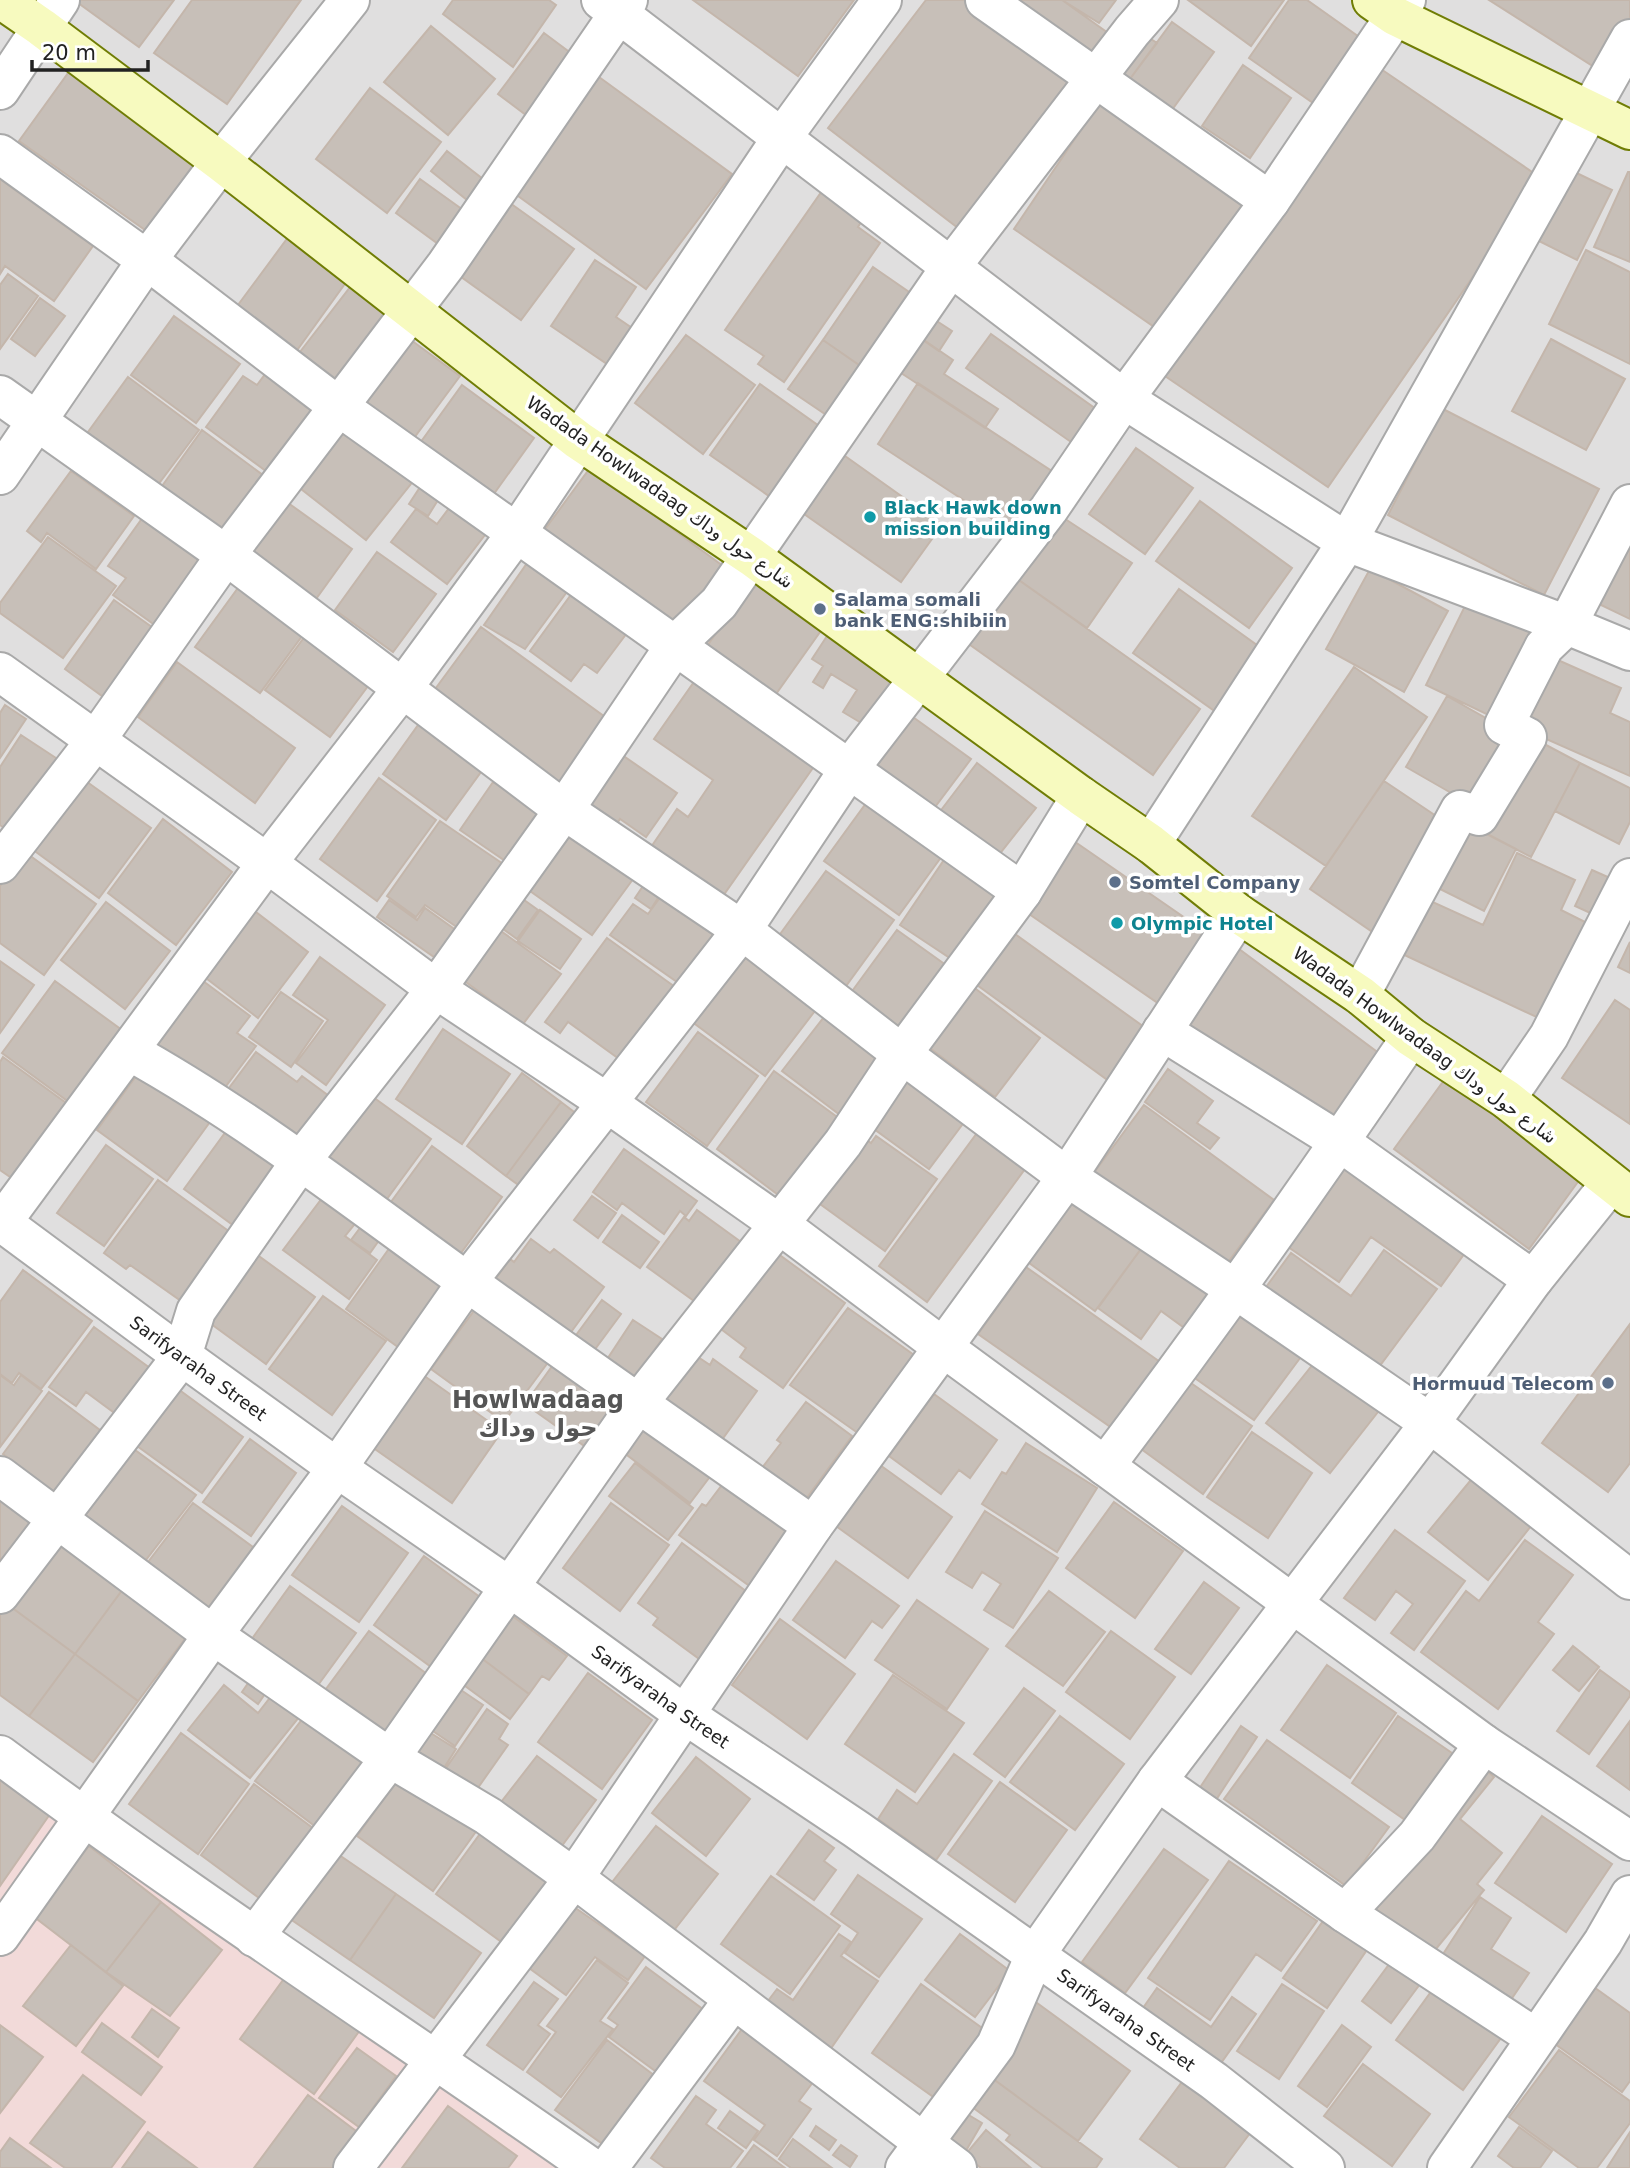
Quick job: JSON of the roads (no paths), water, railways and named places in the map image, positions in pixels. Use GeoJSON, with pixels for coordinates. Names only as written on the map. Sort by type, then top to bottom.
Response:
{"type":"FeatureCollection","features":[{"type":"Feature","properties":{"kind":"street","name":"Wadada Howlwadaag شارع حول وداك"},"geometry":{"type":"LineString","coordinates":[[2,0],[50,13],[221,162],[578,440],[752,557],[1151,844],[1239,914],[1360,995],[1411,1037],[1506,1099],[1620,1190]]}},
{"type":"Feature","properties":{"kind":"street"},"geometry":{"type":"LineString","coordinates":[[0,475],[148,260],[221,162],[350,0]]}},
{"type":"Feature","properties":{"kind":"street"},"geometry":{"type":"LineString","coordinates":[[1,1222],[518,531],[781,139],[882,0]]}},
{"type":"Feature","properties":{"kind":"street"},"geometry":{"type":"LineString","coordinates":[[985,0],[1270,201]]}},
{"type":"Feature","properties":{"kind":"street"},"geometry":{"type":"LineString","coordinates":[[0,1594],[181,1356],[196,1311],[300,1162],[436,989],[564,810],[676,644],[719,603],[950,268],[1132,31],[1159,0]]}},
{"type":"Feature","properties":{"kind":"street"},"geometry":{"type":"LineString","coordinates":[[0,864],[96,740],[226,555],[414,310],[616,4],[781,139],[1124,399],[1347,542],[1630,651]]}},
{"type":"Feature","properties":{"kind":"street"},"geometry":{"type":"LineString","coordinates":[[0,1936],[214,1635],[337,1468],[467,1282],[742,930],[850,768],[1049,509],[1124,399],[1270,201],[1391,5],[1588,111],[1630,130]]}},
{"type":"Feature","properties":{"kind":"street"},"geometry":{"type":"LineString","coordinates":[[0,90],[50,13]]}},
{"type":"Feature","properties":{"kind":"street"},"geometry":{"type":"LineString","coordinates":[[1151,844],[1347,542],[1630,39]]}},
{"type":"Feature","properties":{"kind":"street"},"geometry":{"type":"LineString","coordinates":[[0,154],[148,260],[338,406],[518,531],[1022,892]]}},
{"type":"Feature","properties":{"kind":"street"},"geometry":{"type":"LineString","coordinates":[[0,395],[226,555],[564,810],[742,930],[902,1055],[1067,1177],[1430,1423],[1630,1580]]}},
{"type":"Feature","properties":{"kind":"street"},"geometry":{"type":"LineString","coordinates":[[1360,995],[1460,810],[1479,816],[1527,737],[1504,725],[1544,647],[1567,625],[1630,504]]}},
{"type":"Feature","properties":{"kind":"street"},"geometry":{"type":"LineString","coordinates":[[0,672],[267,863],[436,989],[606,1102],[779,1224],[1484,1744],[1630,1841]]}},
{"type":"Feature","properties":{"kind":"street"},"geometry":{"type":"LineString","coordinates":[[254,1937],[390,1758],[639,1402],[843,1143],[902,1055],[1022,892],[1081,796]]}},
{"type":"Feature","properties":{"kind":"street"},"geometry":{"type":"LineString","coordinates":[[1506,1099],[1549,1037],[1630,878]]}},
{"type":"Feature","properties":{"kind":"street"},"geometry":{"type":"LineString","coordinates":[[353,2168],[574,1878],[813,1526],[1067,1177],[1239,914]]}},
{"type":"Feature","properties":{"kind":"street"},"geometry":{"type":"LineString","coordinates":[[1162,1031],[1340,1142],[1533,1280]]}},
{"type":"Feature","properties":{"kind":"street"},"geometry":{"type":"LineString","coordinates":[[1105,1466],[1197,1344],[1411,1037]]}},
{"type":"Feature","properties":{"kind":"street"},"geometry":{"type":"LineString","coordinates":[[129,1051],[173,1075],[300,1162],[813,1526]]}},
{"type":"Feature","properties":{"kind":"street"},"geometry":{"type":"LineString","coordinates":[[914,2156],[996,2045],[1035,1955],[1157,1781],[1430,1423],[1533,1280],[1620,1190]]}},
{"type":"Feature","properties":{"kind":"street","name":"Sarifyaraha Street"},"geometry":{"type":"LineString","coordinates":[[1,1222],[181,1356],[511,1588],[684,1714],[856,1829],[1214,2081],[1325,2168]]}},
{"type":"Feature","properties":{"kind":"street"},"geometry":{"type":"LineString","coordinates":[[0,1476],[214,1635],[390,1758],[488,1816],[574,1878],[734,1999],[914,2156],[957,2168]]}},
{"type":"Feature","properties":{"kind":"street"},"geometry":{"type":"LineString","coordinates":[[1345,1913],[1417,1836],[1484,1744]]}},
{"type":"Feature","properties":{"kind":"street"},"geometry":{"type":"LineString","coordinates":[[0,1755],[254,1937],[437,2059],[593,2168]]}},
{"type":"Feature","properties":{"kind":"street"},"geometry":{"type":"LineString","coordinates":[[1157,1781],[1345,1913],[1536,2038]]}},
{"type":"Feature","properties":{"kind":"street"},"geometry":{"type":"LineString","coordinates":[[1447,2168],[1603,1942],[1630,1895]]}},
{"type":"Feature","properties":{"kind":"street"},"geometry":{"type":"LineString","coordinates":[[608,2168],[734,1999]]}},
{"type":"Feature","properties":{"kind":"place","name":"Black Hawk down mission building"},"geometry":{"type":"Point","coordinates":[870,517]}},
{"type":"Feature","properties":{"kind":"place","name":"Salama somali bank ENG:shibiin"},"geometry":{"type":"Point","coordinates":[820,609]}},
{"type":"Feature","properties":{"kind":"place","name":"Somtel Company"},"geometry":{"type":"Point","coordinates":[1115,882]}},
{"type":"Feature","properties":{"kind":"place","name":"Olympic Hotel"},"geometry":{"type":"Point","coordinates":[1117,923]}},
{"type":"Feature","properties":{"kind":"place","name":"Hormuud Telecom"},"geometry":{"type":"Point","coordinates":[1608,1383]}},
{"type":"Feature","properties":{"kind":"district","name":"Howlwadaag حول وداك"},"geometry":{"type":"Point","coordinates":[538,1414]}}]}
